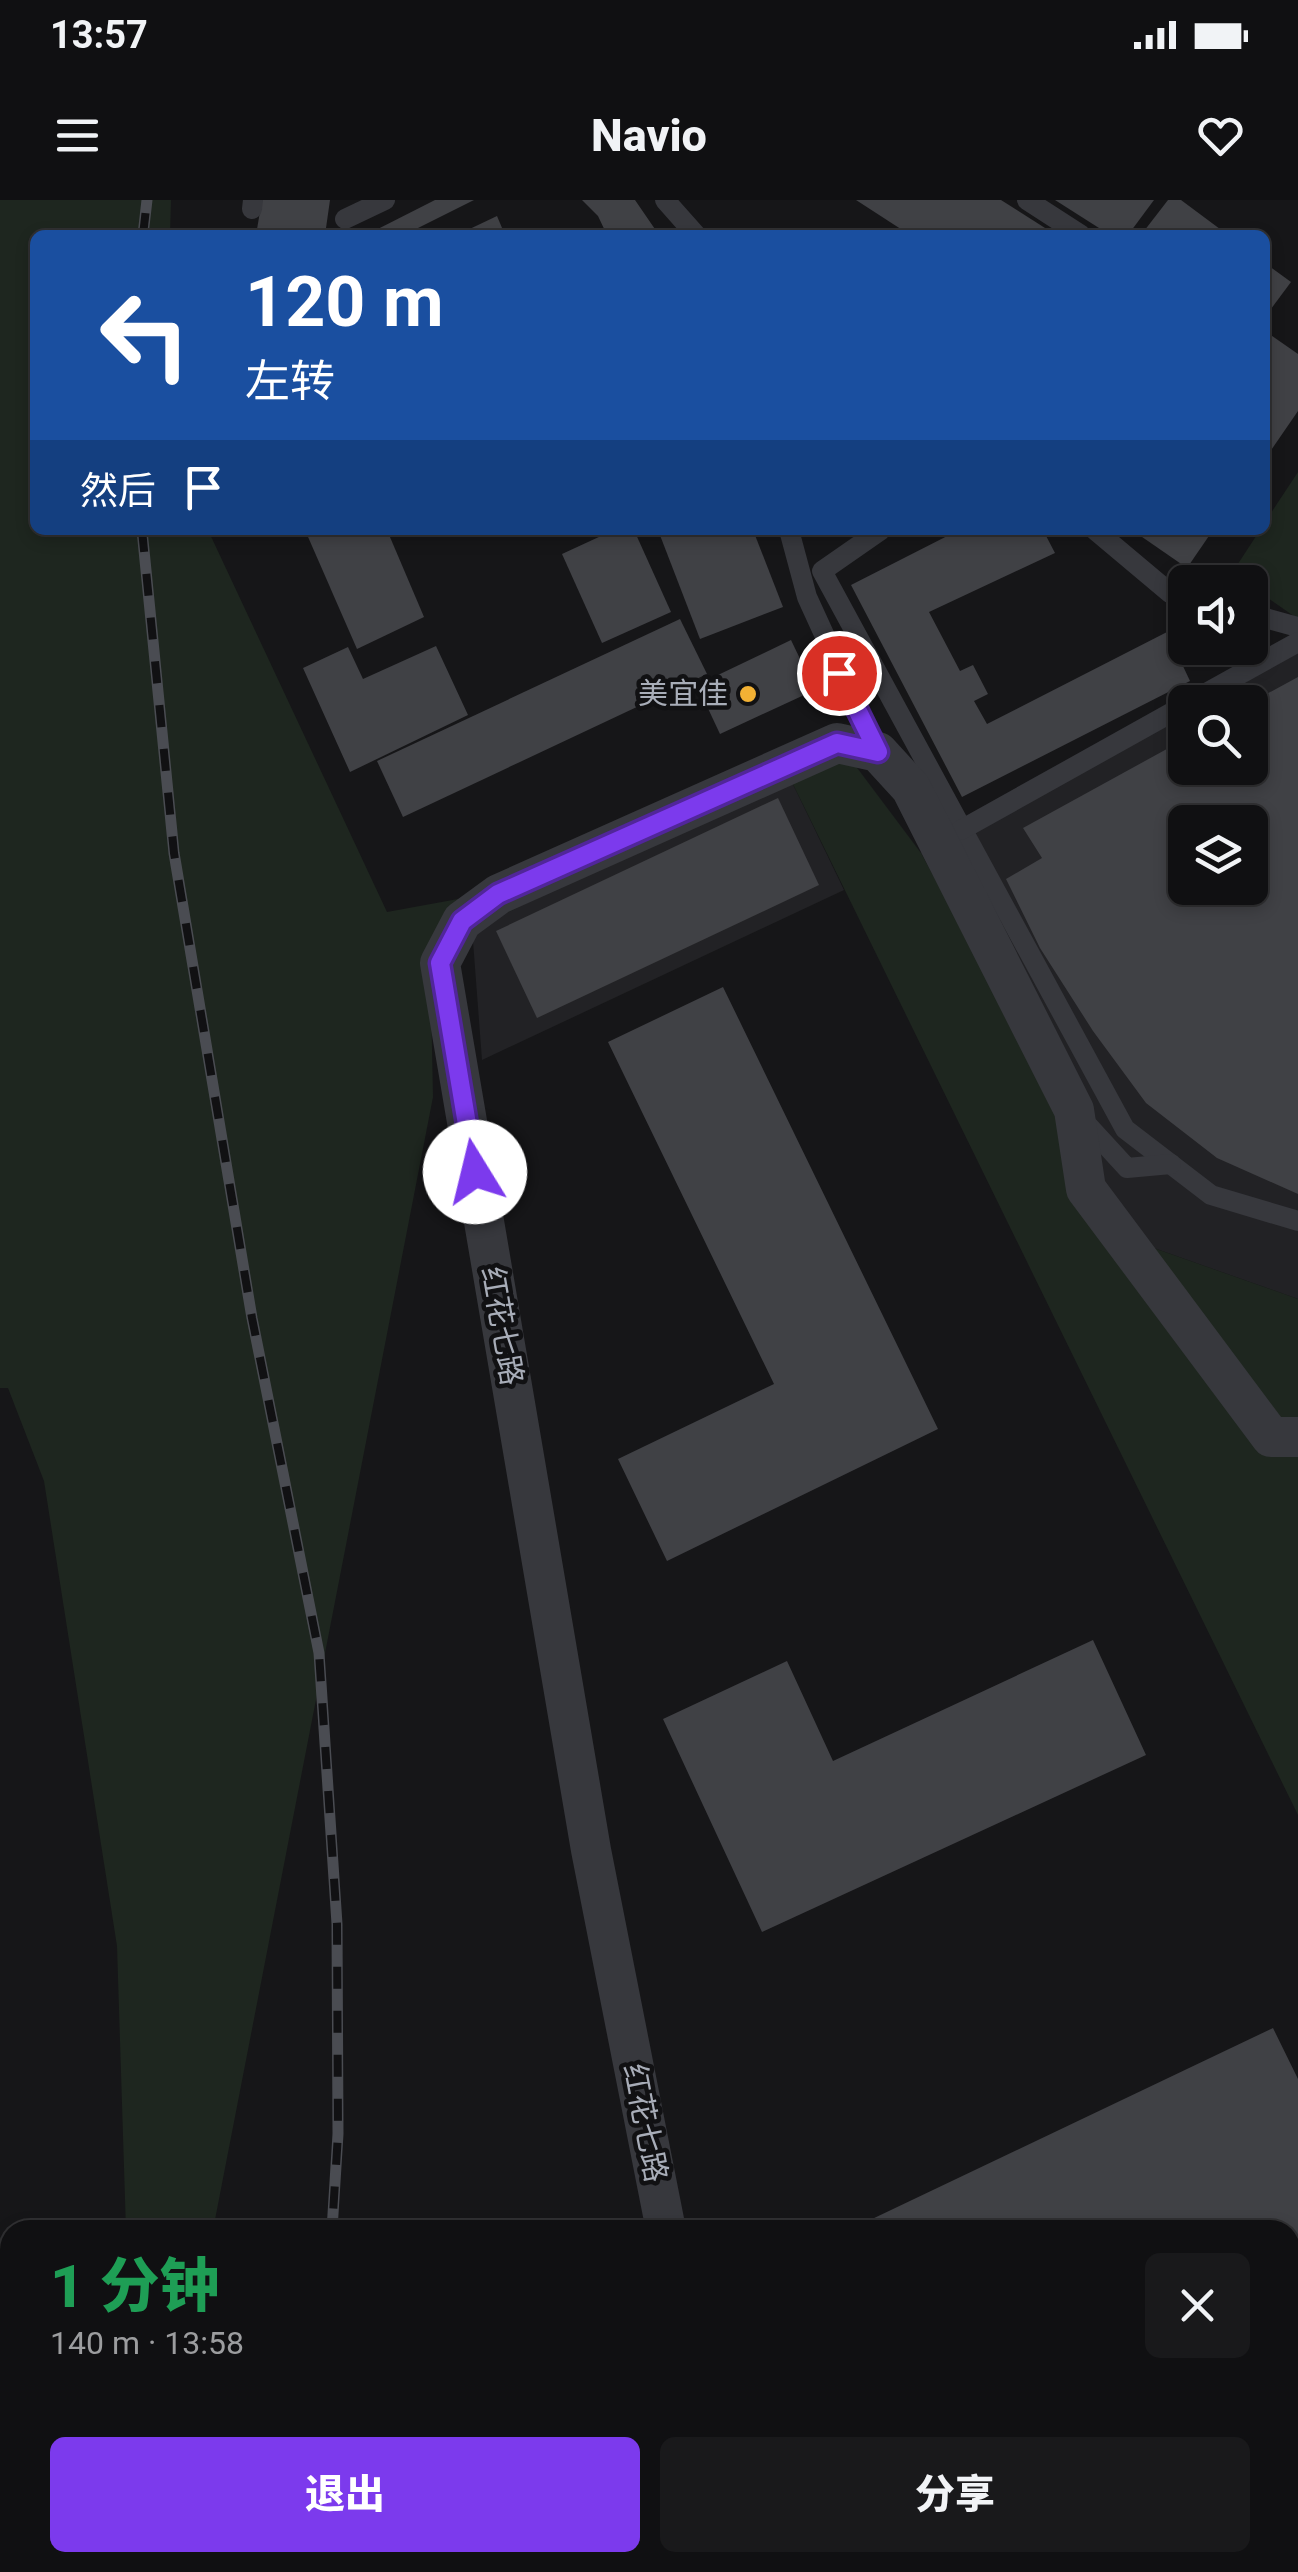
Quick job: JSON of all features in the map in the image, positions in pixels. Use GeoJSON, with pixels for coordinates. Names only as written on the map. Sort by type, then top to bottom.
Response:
{"type":"FeatureCollection","features":[{"type":"Feature","properties":{"kind":"street","name":"红花七路"},"geometry":{"type":"LineString","coordinates":[[664,2220],[591,1850],[440,963],[462,921],[498,894],[837,743],[878,752]]}},
{"type":"Feature","properties":{"kind":"street"},"geometry":{"type":"LineString","coordinates":[[878,752],[912,788],[1074,1110],[1086,1189],[1271,1437],[1298,1437]]}},
{"type":"Feature","properties":{"kind":"lane"},"geometry":{"type":"LineString","coordinates":[[345,219],[385,200]]}},
{"type":"Feature","properties":{"kind":"lane"},"geometry":{"type":"LineString","coordinates":[[665,200],[692,230]]}},
{"type":"Feature","properties":{"kind":"lane"},"geometry":{"type":"LineString","coordinates":[[1027,200],[1073,230]]}},
{"type":"Feature","properties":{"kind":"lane"},"geometry":{"type":"LineString","coordinates":[[790,535],[807,597],[878,752]]}},
{"type":"Feature","properties":{"kind":"lane"},"geometry":{"type":"LineString","coordinates":[[874,535],[822,571],[1125,1129],[1211,1195],[1298,1221]]}},
{"type":"Feature","properties":{"kind":"lane"},"geometry":{"type":"LineString","coordinates":[[1101,535],[1168,591]]}},
{"type":"Feature","properties":{"kind":"lane"},"geometry":{"type":"LineString","coordinates":[[1268,619],[1298,627]]}},
{"type":"Feature","properties":{"kind":"lane"},"geometry":{"type":"LineString","coordinates":[[1221,685],[1298,642]]}},
{"type":"Feature","properties":{"kind":"lane"},"geometry":{"type":"LineString","coordinates":[[961,830],[1168,715]]}},
{"type":"Feature","properties":{"kind":"lane"},"geometry":{"type":"LineString","coordinates":[[1074,1110],[1127,1168],[1170,1164]]}},
{"type":"Feature","properties":{"kind":"shaded area"},"geometry":{"type":"Polygon","coordinates":[[[0,200],[171,200],[170,230],[30,230],[30,535],[210,535],[387,912],[469,897],[828,729],[921,853],[1131,1240],[1298,1299],[1298,1815],[789,776],[430,950],[433,1097],[215,2220],[126,2220],[117,1946],[44,1481],[8,1388],[0,1388],[0,200]]]}},
{"type":"Feature","properties":{"kind":"shaded area"},"geometry":{"type":"Polygon","coordinates":[[[1298,472],[1298,619],[1268,598],[1268,565],[1237,565],[1257,535],[1270,535],[1270,514],[1298,472]]]}},
{"type":"Feature","properties":{"kind":"shaded area"},"geometry":{"type":"Polygon","coordinates":[[[1298,642],[1298,1299],[1131,1240],[921,853],[1168,715],[1168,785],[1268,785],[1268,685],[1221,685],[1257,665],[1268,665],[1268,659],[1298,642]]]}},
{"type":"Feature","properties":{"kind":"shaded area"},"geometry":{"type":"Polygon","coordinates":[[[789,776],[844,890],[482,1060],[472,928],[789,776]]]}},
{"type":"Feature","properties":{"kind":"building"},"geometry":{"type":"Polygon","coordinates":[[[262,200],[330,200],[326,230],[257,230],[262,200]]]}},
{"type":"Feature","properties":{"kind":"building"},"geometry":{"type":"Polygon","coordinates":[[[435,200],[474,200],[414,230],[376,230],[435,200]]]}},
{"type":"Feature","properties":{"kind":"building"},"geometry":{"type":"Polygon","coordinates":[[[582,200],[635,200],[656,230],[605,230],[598,216],[582,200]]]}},
{"type":"Feature","properties":{"kind":"building"},"geometry":{"type":"Polygon","coordinates":[[[856,200],[1001,200],[1048,230],[902,230],[856,200]]]}},
{"type":"Feature","properties":{"kind":"building"},"geometry":{"type":"Polygon","coordinates":[[[1055,200],[1154,200],[1132,230],[1102,230],[1055,200]]]}},
{"type":"Feature","properties":{"kind":"building"},"geometry":{"type":"Polygon","coordinates":[[[1168,200],[1181,200],[1221,230],[1145,230],[1168,200]]]}},
{"type":"Feature","properties":{"kind":"building"},"geometry":{"type":"Polygon","coordinates":[[[497,216],[503,230],[468,230],[497,216]]]}},
{"type":"Feature","properties":{"kind":"building"},"geometry":{"type":"Polygon","coordinates":[[[1270,267],[1291,282],[1270,310],[1270,267]]]}},
{"type":"Feature","properties":{"kind":"building"},"geometry":{"type":"Polygon","coordinates":[[[1270,334],[1298,354],[1298,411],[1270,452],[1270,334]]]}},
{"type":"Feature","properties":{"kind":"building"},"geometry":{"type":"Polygon","coordinates":[[[307,535],[389,535],[424,617],[357,649],[307,535]]]}},
{"type":"Feature","properties":{"kind":"building"},"geometry":{"type":"Polygon","coordinates":[[[603,535],[636,535],[671,612],[602,643],[562,554],[603,535]]]}},
{"type":"Feature","properties":{"kind":"building"},"geometry":{"type":"Polygon","coordinates":[[[660,535],[755,535],[783,607],[700,639],[660,535]]]}},
{"type":"Feature","properties":{"kind":"building"},"geometry":{"type":"Polygon","coordinates":[[[949,535],[1046,535],[1055,553],[929,612],[960,671],[973,665],[988,694],[974,701],[987,724],[1167,632],[1168,665],[1182,665],[1190,681],[1168,685],[1168,692],[962,797],[851,585],[949,535]]]}},
{"type":"Feature","properties":{"kind":"building"},"geometry":{"type":"Polygon","coordinates":[[[1139,535],[1210,535],[1189,565],[1183,565],[1139,535]]]}},
{"type":"Feature","properties":{"kind":"building"},"geometry":{"type":"Polygon","coordinates":[[[680,619],[707,674],[403,817],[377,761],[680,619]]]}},
{"type":"Feature","properties":{"kind":"building"},"geometry":{"type":"Polygon","coordinates":[[[791,640],[815,690],[720,734],[697,685],[791,640]]]}},
{"type":"Feature","properties":{"kind":"building"},"geometry":{"type":"Polygon","coordinates":[[[436,646],[468,715],[350,772],[303,668],[348,647],[363,679],[436,646]]]}},
{"type":"Feature","properties":{"kind":"building"},"geometry":{"type":"Polygon","coordinates":[[[1298,677],[1298,1194],[1217,1158],[1146,1103],[1093,1031],[1040,948],[1006,879],[1042,858],[1023,828],[1168,748],[1168,785],[1268,785],[1268,693],[1298,677]]]}},
{"type":"Feature","properties":{"kind":"building"},"geometry":{"type":"Polygon","coordinates":[[[778,798],[819,885],[537,1018],[496,931],[778,798]]]}},
{"type":"Feature","properties":{"kind":"building"},"geometry":{"type":"Polygon","coordinates":[[[723,987],[938,1429],[667,1561],[618,1459],[774,1384],[608,1042],[723,987]]]}},
{"type":"Feature","properties":{"kind":"building"},"geometry":{"type":"Polygon","coordinates":[[[1093,1640],[1146,1755],[762,1932],[663,1719],[787,1661],[833,1761],[1093,1640]]]}},
{"type":"Feature","properties":{"kind":"building"},"geometry":{"type":"Polygon","coordinates":[[[1273,2028],[1298,2079],[1298,2220],[870,2220],[1273,2028]]]}},
{"type":"Feature","properties":{"kind":"railway"},"geometry":{"type":"LineString","coordinates":[[144,230],[147,200]]}},
{"type":"Feature","properties":{"kind":"railway"},"geometry":{"type":"LineString","coordinates":[[142,535],[174,853],[252,1318],[319,1653],[337,1924],[338,2134],[333,2220]]}},
{"type":"Feature","properties":{"kind":"place","name":"美宜佳"},"geometry":{"type":"Point","coordinates":[748,694]}},
{"type":"Feature","properties":{"kind":"route"},"geometry":{"type":"LineString","coordinates":[[475,1172],[440,963],[462,921],[498,894],[837,743],[878,752],[839,673]]}}]}
